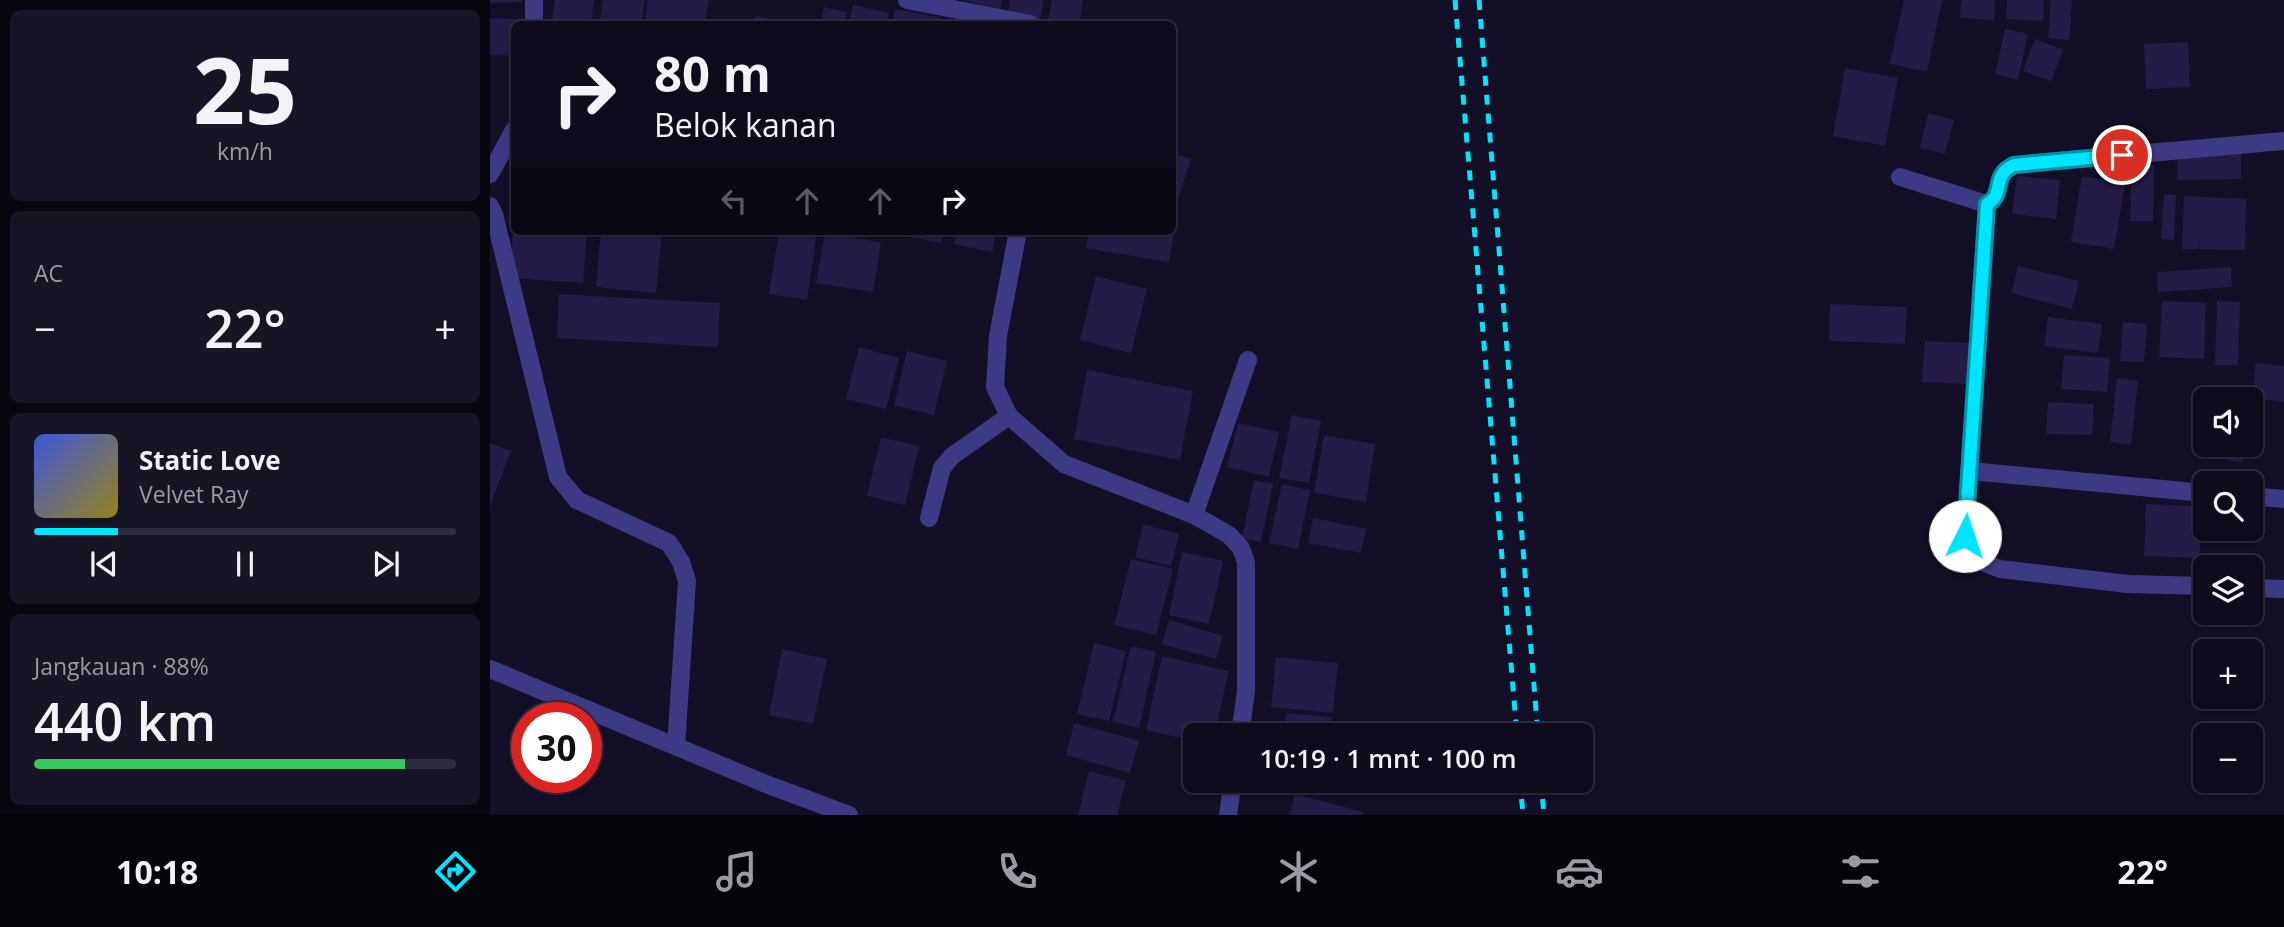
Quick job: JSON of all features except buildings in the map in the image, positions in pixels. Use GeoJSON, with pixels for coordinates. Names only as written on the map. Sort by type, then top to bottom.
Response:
{"type":"FeatureCollection","features":[{"type":"Feature","properties":{"kind":"street"},"geometry":{"type":"LineString","coordinates":[[534,0],[534,21]]}},
{"type":"Feature","properties":{"kind":"street"},"geometry":{"type":"LineString","coordinates":[[907,0],[1015,21]]}},
{"type":"Feature","properties":{"kind":"street"},"geometry":{"type":"LineString","coordinates":[[490,174],[511,136]]}},
{"type":"Feature","properties":{"kind":"street"},"geometry":{"type":"LineString","coordinates":[[1987,204],[1996,194],[2000,176],[2005,169],[2014,165],[2284,141]]}},
{"type":"Feature","properties":{"kind":"street"},"geometry":{"type":"LineString","coordinates":[[1900,177],[1987,204]]}},
{"type":"Feature","properties":{"kind":"street"},"geometry":{"type":"LineString","coordinates":[[1987,204],[1965,536],[1970,551],[1980,561],[2000,569],[2115,583],[2193,586]]}},
{"type":"Feature","properties":{"kind":"street"},"geometry":{"type":"LineString","coordinates":[[490,206],[495,214],[558,477],[577,500],[669,543],[681,562],[687,581],[676,746]]}},
{"type":"Feature","properties":{"kind":"street"},"geometry":{"type":"LineString","coordinates":[[1017,235],[998,336],[995,387],[1009,416],[1064,464],[1194,515],[1229,535],[1241,548],[1246,562],[1246,691],[1242,723]]}},
{"type":"Feature","properties":{"kind":"street"},"geometry":{"type":"LineString","coordinates":[[1194,515],[1248,360]]}},
{"type":"Feature","properties":{"kind":"street"},"geometry":{"type":"LineString","coordinates":[[929,518],[942,468],[952,456],[1009,416]]}},
{"type":"Feature","properties":{"kind":"street"},"geometry":{"type":"LineString","coordinates":[[1970,471],[2193,492]]}},
{"type":"Feature","properties":{"kind":"street"},"geometry":{"type":"LineString","coordinates":[[2263,497],[2284,499]]}},
{"type":"Feature","properties":{"kind":"street"},"geometry":{"type":"LineString","coordinates":[[2263,588],[2284,589]]}},
{"type":"Feature","properties":{"kind":"street"},"geometry":{"type":"LineString","coordinates":[[490,669],[766,784],[849,815]]}},
{"type":"Feature","properties":{"kind":"street"},"geometry":{"type":"LineString","coordinates":[[1228,815],[1231,793]]}},
{"type":"Feature","properties":{"kind":"railway"},"geometry":{"type":"LineString","coordinates":[[1455,0],[1516,723]]}},
{"type":"Feature","properties":{"kind":"railway"},"geometry":{"type":"LineString","coordinates":[[1479,0],[1537,723]]}},
{"type":"Feature","properties":{"kind":"railway"},"geometry":{"type":"LineString","coordinates":[[1521,793],[1523,815]]}},
{"type":"Feature","properties":{"kind":"railway"},"geometry":{"type":"LineString","coordinates":[[1542,793],[1544,815]]}},
{"type":"Feature","properties":{"kind":"route"},"geometry":{"type":"LineString","coordinates":[[1965,536],[1987,204],[1996,194],[2000,176],[2005,169],[2014,165],[2122,155]]}}]}
